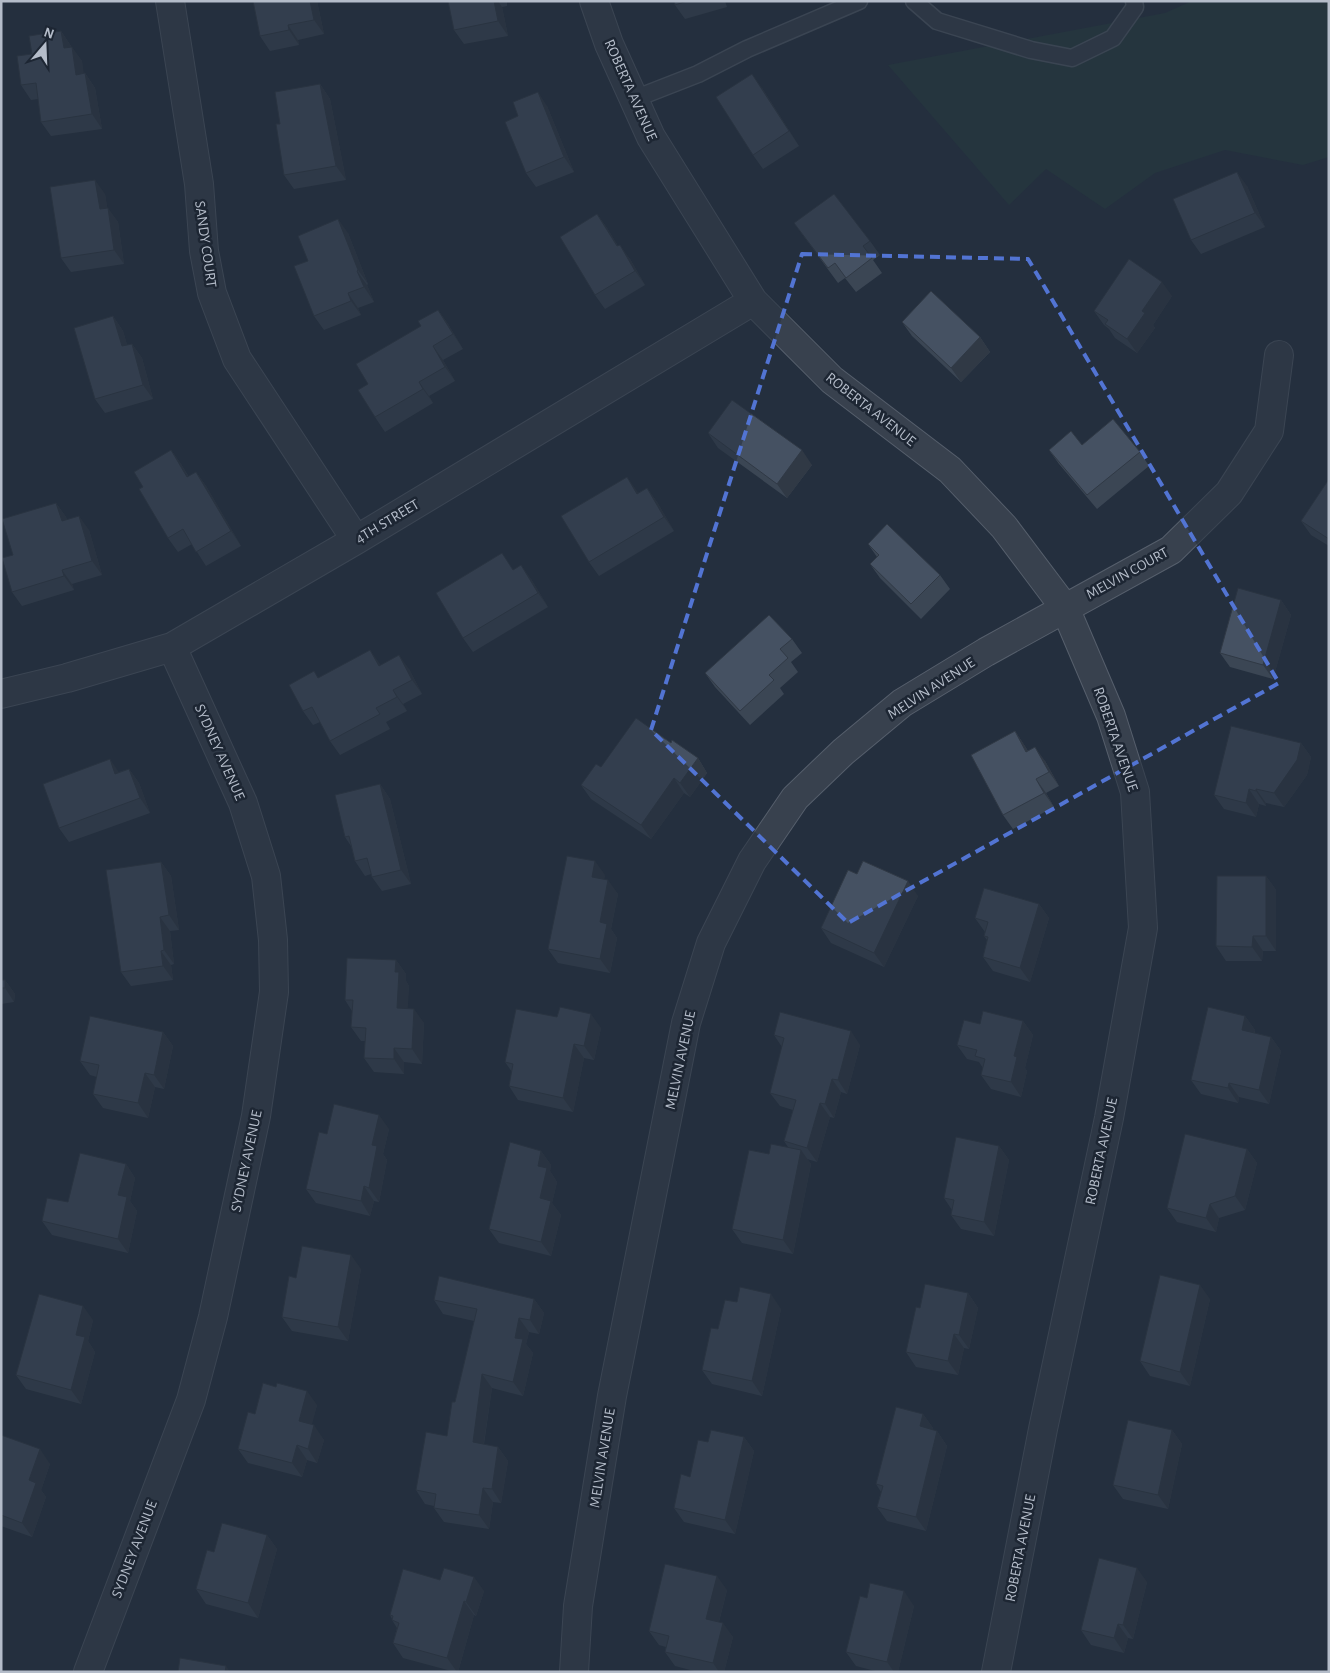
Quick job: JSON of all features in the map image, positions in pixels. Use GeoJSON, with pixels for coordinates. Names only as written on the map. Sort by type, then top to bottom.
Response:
{"type":"FeatureCollection","features":[{"type":"Feature","properties":{"kind":"street","name":"SANDY COURT"},"geometry":{"type":"LineString","coordinates":[[170,1],[198,184],[204,251],[212,293],[237,359],[356,540]]}},
{"type":"Feature","properties":{"kind":"street","name":"ROBERTA AVENUE"},"geometry":{"type":"LineString","coordinates":[[594,1],[609,44],[651,137],[753,302],[832,380],[950,470],[1004,527],[1065,608],[1111,716],[1135,792],[1142,928],[1109,1118],[1041,1439],[996,1672]]}},
{"type":"Feature","properties":{"kind":"street","name":"4TH STREET"},"geometry":{"type":"LineString","coordinates":[[1,694],[67,678],[172,647],[356,540],[753,302]]}},
{"type":"Feature","properties":{"kind":"street","name":"MELVIN COURT"},"geometry":{"type":"LineString","coordinates":[[1065,608],[1171,550],[1229,493],[1269,431],[1279,355]]}},
{"type":"Feature","properties":{"kind":"street","name":"MELVIN AVENUE"},"geometry":{"type":"LineString","coordinates":[[574,1672],[578,1606],[612,1396],[686,1023],[711,943],[757,854],[795,798],[836,759],[902,703],[986,652],[1065,608]]}},
{"type":"Feature","properties":{"kind":"street","name":"SYDNEY AVENUE"},"geometry":{"type":"LineString","coordinates":[[88,1672],[191,1400],[213,1317],[256,1116],[274,992],[273,940],[266,876],[243,803],[172,647]]}},
{"type":"Feature","properties":{"kind":"lane"},"geometry":{"type":"LineString","coordinates":[[634,99],[698,74],[747,49],[859,1]]}},
{"type":"Feature","properties":{"kind":"lane"},"geometry":{"type":"LineString","coordinates":[[914,1],[937,21],[1031,50],[1072,58],[1113,38],[1135,7],[1134,1]]}},
{"type":"Feature","properties":{"kind":"highlighted area"},"geometry":{"type":"Polygon","coordinates":[[[802,254],[1028,259],[1279,683],[848,923],[651,730],[802,254]]]}},
{"type":"Feature","properties":{"kind":"green space"},"geometry":{"type":"Polygon","coordinates":[[[1192,1],[1329,1],[1329,157],[1303,165],[1225,150],[1155,173],[1105,209],[1046,169],[1009,205],[888,65],[1165,13],[1192,1]]]}},
{"type":"Feature","properties":{"kind":"building"},"geometry":{"type":"Polygon","coordinates":[[[253,1],[310,1],[314,20],[288,25],[289,30],[260,36],[253,1]]]}},
{"type":"Feature","properties":{"kind":"building"},"geometry":{"type":"Polygon","coordinates":[[[448,1],[494,1],[498,21],[454,30],[448,1]]]}},
{"type":"Feature","properties":{"kind":"building"},"geometry":{"type":"Polygon","coordinates":[[[674,1],[687,1],[675,5],[674,1]]]}},
{"type":"Feature","properties":{"kind":"building"},"geometry":{"type":"Polygon","coordinates":[[[61,31],[64,48],[72,47],[76,75],[85,73],[92,114],[41,122],[36,83],[21,85],[17,56],[32,54],[29,36],[61,31]]]}},
{"type":"Feature","properties":{"kind":"building"},"geometry":{"type":"Polygon","coordinates":[[[752,74],[789,131],[753,155],[716,97],[752,74]]]}},
{"type":"Feature","properties":{"kind":"building"},"geometry":{"type":"Polygon","coordinates":[[[320,84],[336,166],[284,175],[276,124],[280,124],[275,92],[320,84]]]}},
{"type":"Feature","properties":{"kind":"building"},"geometry":{"type":"Polygon","coordinates":[[[538,92],[564,157],[526,173],[505,122],[518,116],[513,102],[538,92]]]}},
{"type":"Feature","properties":{"kind":"building"},"geometry":{"type":"Polygon","coordinates":[[[1237,172],[1255,213],[1191,240],[1173,199],[1237,172]]]}},
{"type":"Feature","properties":{"kind":"building"},"geometry":{"type":"Polygon","coordinates":[[[95,180],[100,209],[108,208],[114,250],[61,258],[50,187],[95,180]]]}},
{"type":"Feature","properties":{"kind":"building"},"geometry":{"type":"Polygon","coordinates":[[[834,194],[870,241],[863,246],[872,258],[846,278],[835,263],[828,268],[794,223],[834,194]]]}},
{"type":"Feature","properties":{"kind":"building"},"geometry":{"type":"Polygon","coordinates":[[[597,214],[617,246],[620,245],[635,271],[595,295],[560,237],[597,214]]]}},
{"type":"Feature","properties":{"kind":"building"},"geometry":{"type":"Polygon","coordinates":[[[338,219],[364,287],[348,293],[351,301],[314,316],[294,266],[308,261],[298,236],[338,219]]]}},
{"type":"Feature","properties":{"kind":"building"},"geometry":{"type":"Polygon","coordinates":[[[1129,259],[1162,282],[1142,311],[1145,313],[1127,339],[1105,324],[1108,320],[1094,311],[1129,259]]]}},
{"type":"Feature","properties":{"kind":"building"},"geometry":{"type":"Polygon","coordinates":[[[931,291],[980,337],[951,368],[902,322],[931,291]]]}},
{"type":"Feature","properties":{"kind":"building"},"geometry":{"type":"Polygon","coordinates":[[[438,310],[453,334],[433,346],[445,367],[419,382],[423,389],[375,417],[358,390],[368,384],[356,364],[421,326],[418,321],[438,310]]]}},
{"type":"Feature","properties":{"kind":"building"},"geometry":{"type":"Polygon","coordinates":[[[113,316],[122,346],[132,344],[143,385],[95,399],[74,328],[113,316]]]}},
{"type":"Feature","properties":{"kind":"building"},"geometry":{"type":"Polygon","coordinates":[[[732,400],[802,450],[777,484],[708,433],[732,400]]]}},
{"type":"Feature","properties":{"kind":"building"},"geometry":{"type":"Polygon","coordinates":[[[1113,419],[1140,452],[1087,495],[1049,450],[1071,431],[1082,445],[1113,419]]]}},
{"type":"Feature","properties":{"kind":"building"},"geometry":{"type":"Polygon","coordinates":[[[171,450],[187,477],[196,472],[231,531],[196,552],[183,529],[168,538],[139,489],[143,487],[134,472],[171,450]]]}},
{"type":"Feature","properties":{"kind":"building"},"geometry":{"type":"Polygon","coordinates":[[[627,477],[637,494],[647,488],[664,517],[589,562],[561,516],[627,477]]]}},
{"type":"Feature","properties":{"kind":"building"},"geometry":{"type":"Polygon","coordinates":[[[1329,479],[1329,539],[1301,521],[1329,479]]]}},
{"type":"Feature","properties":{"kind":"building"},"geometry":{"type":"Polygon","coordinates":[[[56,503],[62,521],[79,516],[92,561],[62,570],[64,576],[12,592],[2,558],[13,555],[2,519],[56,503]]]}},
{"type":"Feature","properties":{"kind":"building"},"geometry":{"type":"Polygon","coordinates":[[[887,524],[940,575],[911,604],[870,564],[879,555],[868,544],[887,524]]]}},
{"type":"Feature","properties":{"kind":"building"},"geometry":{"type":"Polygon","coordinates":[[[502,553],[513,570],[521,565],[538,593],[463,638],[436,593],[502,553]]]}},
{"type":"Feature","properties":{"kind":"building"},"geometry":{"type":"Polygon","coordinates":[[[1238,588],[1281,600],[1263,665],[1220,653],[1238,588]]]}},
{"type":"Feature","properties":{"kind":"building"},"geometry":{"type":"Polygon","coordinates":[[[769,615],[792,639],[780,649],[788,658],[769,675],[774,680],[740,711],[705,673],[769,615]]]}},
{"type":"Feature","properties":{"kind":"building"},"geometry":{"type":"Polygon","coordinates":[[[370,650],[379,666],[399,655],[412,680],[393,690],[397,697],[376,708],[380,714],[330,741],[312,707],[303,711],[289,685],[314,671],[318,678],[370,650]]]}},
{"type":"Feature","properties":{"kind":"building"},"geometry":{"type":"Polygon","coordinates":[[[636,718],[671,743],[672,740],[698,758],[680,783],[674,778],[641,825],[581,785],[596,764],[601,767],[636,718]]]}},
{"type":"Feature","properties":{"kind":"building"},"geometry":{"type":"Polygon","coordinates":[[[1231,726],[1301,743],[1297,760],[1274,793],[1249,789],[1246,803],[1214,795],[1231,726]]]}},
{"type":"Feature","properties":{"kind":"building"},"geometry":{"type":"Polygon","coordinates":[[[1015,731],[1026,752],[1035,747],[1049,772],[1036,779],[1044,793],[1003,815],[971,755],[1015,731]]]}},
{"type":"Feature","properties":{"kind":"building"},"geometry":{"type":"Polygon","coordinates":[[[110,759],[115,774],[129,769],[140,798],[59,828],[43,784],[110,759]]]}},
{"type":"Feature","properties":{"kind":"building"},"geometry":{"type":"Polygon","coordinates":[[[380,784],[401,870],[372,877],[367,858],[355,861],[349,836],[345,837],[335,795],[380,784]]]}},
{"type":"Feature","properties":{"kind":"building"},"geometry":{"type":"Polygon","coordinates":[[[567,856],[595,861],[592,877],[608,880],[600,922],[607,924],[600,959],[548,949],[567,856]]]}},
{"type":"Feature","properties":{"kind":"building"},"geometry":{"type":"Polygon","coordinates":[[[863,861],[908,881],[874,953],[821,928],[848,870],[857,874],[863,861]]]}},
{"type":"Feature","properties":{"kind":"building"},"geometry":{"type":"Polygon","coordinates":[[[161,862],[169,915],[160,917],[164,950],[161,951],[163,966],[121,972],[106,870],[161,862]]]}},
{"type":"Feature","properties":{"kind":"building"},"geometry":{"type":"Polygon","coordinates":[[[1217,876],[1266,876],[1266,936],[1253,936],[1252,947],[1216,946],[1217,876]]]}},
{"type":"Feature","properties":{"kind":"building"},"geometry":{"type":"Polygon","coordinates":[[[984,888],[1039,904],[1020,968],[983,957],[988,937],[984,936],[988,922],[975,918],[984,888]]]}},
{"type":"Feature","properties":{"kind":"building"},"geometry":{"type":"Polygon","coordinates":[[[347,958],[396,960],[395,972],[399,972],[397,1008],[414,1009],[412,1049],[394,1048],[394,1059],[364,1058],[366,1028],[351,1027],[353,1000],[345,1000],[347,958]]]}},
{"type":"Feature","properties":{"kind":"building"},"geometry":{"type":"Polygon","coordinates":[[[1,980],[5,980],[5,988],[1,988],[1,980]]]}},
{"type":"Feature","properties":{"kind":"building"},"geometry":{"type":"Polygon","coordinates":[[[560,1007],[591,1014],[584,1046],[574,1044],[563,1098],[509,1086],[513,1064],[505,1062],[516,1009],[557,1017],[560,1007]]]}},
{"type":"Feature","properties":{"kind":"building"},"geometry":{"type":"Polygon","coordinates":[[[1208,1007],[1245,1016],[1242,1030],[1271,1037],[1259,1090],[1229,1083],[1228,1088],[1191,1080],[1208,1007]]]}},
{"type":"Feature","properties":{"kind":"building"},"geometry":{"type":"Polygon","coordinates":[[[983,1011],[1023,1021],[1014,1056],[1017,1057],[1011,1082],[981,1075],[985,1059],[975,1056],[977,1050],[957,1045],[964,1020],[980,1024],[983,1011]]]}},
{"type":"Feature","properties":{"kind":"building"},"geometry":{"type":"Polygon","coordinates":[[[780,1012],[851,1031],[838,1080],[832,1079],[825,1104],[820,1103],[807,1148],[784,1141],[796,1100],[770,1093],[784,1038],[774,1035],[780,1012]]]}},
{"type":"Feature","properties":{"kind":"building"},"geometry":{"type":"Polygon","coordinates":[[[90,1016],[163,1032],[154,1075],[145,1073],[138,1103],[93,1094],[99,1065],[80,1061],[90,1016]]]}},
{"type":"Feature","properties":{"kind":"building"},"geometry":{"type":"Polygon","coordinates":[[[334,1104],[379,1115],[372,1145],[377,1146],[369,1188],[364,1186],[361,1201],[306,1189],[319,1132],[327,1134],[334,1104]]]}},
{"type":"Feature","properties":{"kind":"building"},"geometry":{"type":"Polygon","coordinates":[[[1185,1134],[1247,1149],[1235,1196],[1210,1204],[1206,1218],[1167,1208],[1185,1134]]]}},
{"type":"Feature","properties":{"kind":"building"},"geometry":{"type":"Polygon","coordinates":[[[956,1137],[999,1146],[984,1222],[951,1215],[954,1200],[944,1198],[956,1137]]]}},
{"type":"Feature","properties":{"kind":"building"},"geometry":{"type":"Polygon","coordinates":[[[510,1142],[541,1151],[538,1166],[547,1168],[540,1198],[551,1201],[541,1242],[489,1229],[510,1142]]]}},
{"type":"Feature","properties":{"kind":"building"},"geometry":{"type":"Polygon","coordinates":[[[771,1144],[801,1150],[783,1240],[732,1229],[749,1150],[769,1154],[771,1144]]]}},
{"type":"Feature","properties":{"kind":"building"},"geometry":{"type":"Polygon","coordinates":[[[80,1153],[126,1164],[118,1195],[127,1197],[118,1239],[42,1221],[47,1198],[68,1202],[80,1153]]]}},
{"type":"Feature","properties":{"kind":"building"},"geometry":{"type":"Polygon","coordinates":[[[302,1246],[351,1255],[338,1327],[282,1317],[289,1276],[296,1278],[302,1246]]]}},
{"type":"Feature","properties":{"kind":"building"},"geometry":{"type":"Polygon","coordinates":[[[1160,1275],[1200,1285],[1180,1372],[1140,1361],[1160,1275]]]}},
{"type":"Feature","properties":{"kind":"building"},"geometry":{"type":"Polygon","coordinates":[[[439,1276],[534,1299],[530,1320],[519,1318],[515,1338],[523,1339],[513,1382],[482,1374],[473,1442],[498,1447],[492,1489],[483,1488],[479,1515],[434,1508],[436,1494],[416,1490],[426,1432],[447,1436],[452,1402],[455,1402],[477,1309],[434,1300],[439,1276]]]}},
{"type":"Feature","properties":{"kind":"building"},"geometry":{"type":"Polygon","coordinates":[[[925,1284],[968,1293],[959,1335],[954,1334],[948,1361],[906,1352],[916,1307],[920,1308],[925,1284]]]}},
{"type":"Feature","properties":{"kind":"building"},"geometry":{"type":"Polygon","coordinates":[[[740,1287],[771,1294],[752,1381],[702,1370],[711,1328],[718,1329],[725,1300],[737,1302],[740,1287]]]}},
{"type":"Feature","properties":{"kind":"building"},"geometry":{"type":"Polygon","coordinates":[[[39,1294],[83,1306],[76,1335],[85,1337],[71,1390],[16,1375],[39,1294]]]}},
{"type":"Feature","properties":{"kind":"building"},"geometry":{"type":"Polygon","coordinates":[[[263,1383],[276,1387],[277,1383],[307,1391],[299,1421],[314,1425],[308,1449],[297,1445],[292,1463],[238,1449],[248,1412],[255,1414],[263,1383]]]}},
{"type":"Feature","properties":{"kind":"building"},"geometry":{"type":"Polygon","coordinates":[[[896,1407],[923,1414],[920,1426],[937,1431],[916,1517],[877,1507],[883,1486],[876,1484],[896,1407]]]}},
{"type":"Feature","properties":{"kind":"building"},"geometry":{"type":"Polygon","coordinates":[[[1128,1420],[1172,1430],[1158,1495],[1113,1485],[1128,1420]]]}},
{"type":"Feature","properties":{"kind":"building"},"geometry":{"type":"Polygon","coordinates":[[[711,1430],[744,1437],[725,1520],[674,1508],[681,1474],[690,1477],[698,1440],[708,1442],[711,1430]]]}},
{"type":"Feature","properties":{"kind":"building"},"geometry":{"type":"Polygon","coordinates":[[[1,1435],[40,1449],[29,1480],[36,1483],[22,1523],[1,1515],[1,1435]]]}},
{"type":"Feature","properties":{"kind":"building"},"geometry":{"type":"Polygon","coordinates":[[[222,1523],[267,1535],[248,1603],[196,1589],[207,1550],[214,1552],[222,1523]]]}},
{"type":"Feature","properties":{"kind":"building"},"geometry":{"type":"Polygon","coordinates":[[[1099,1558],[1137,1568],[1123,1625],[1118,1624],[1114,1638],[1081,1630],[1099,1558]]]}},
{"type":"Feature","properties":{"kind":"building"},"geometry":{"type":"Polygon","coordinates":[[[665,1564],[717,1576],[706,1619],[723,1623],[713,1663],[665,1652],[669,1636],[649,1631],[665,1564]]]}},
{"type":"Feature","properties":{"kind":"building"},"geometry":{"type":"Polygon","coordinates":[[[444,1568],[474,1577],[466,1602],[464,1601],[447,1658],[393,1643],[399,1623],[392,1620],[393,1616],[390,1615],[403,1569],[440,1580],[444,1568]]]}},
{"type":"Feature","properties":{"kind":"building"},"geometry":{"type":"Polygon","coordinates":[[[870,1583],[904,1591],[887,1662],[846,1652],[860,1596],[867,1598],[870,1583]]]}},
{"type":"Feature","properties":{"kind":"building"},"geometry":{"type":"Polygon","coordinates":[[[180,1658],[226,1666],[225,1672],[178,1672],[180,1658]]]}}]}
